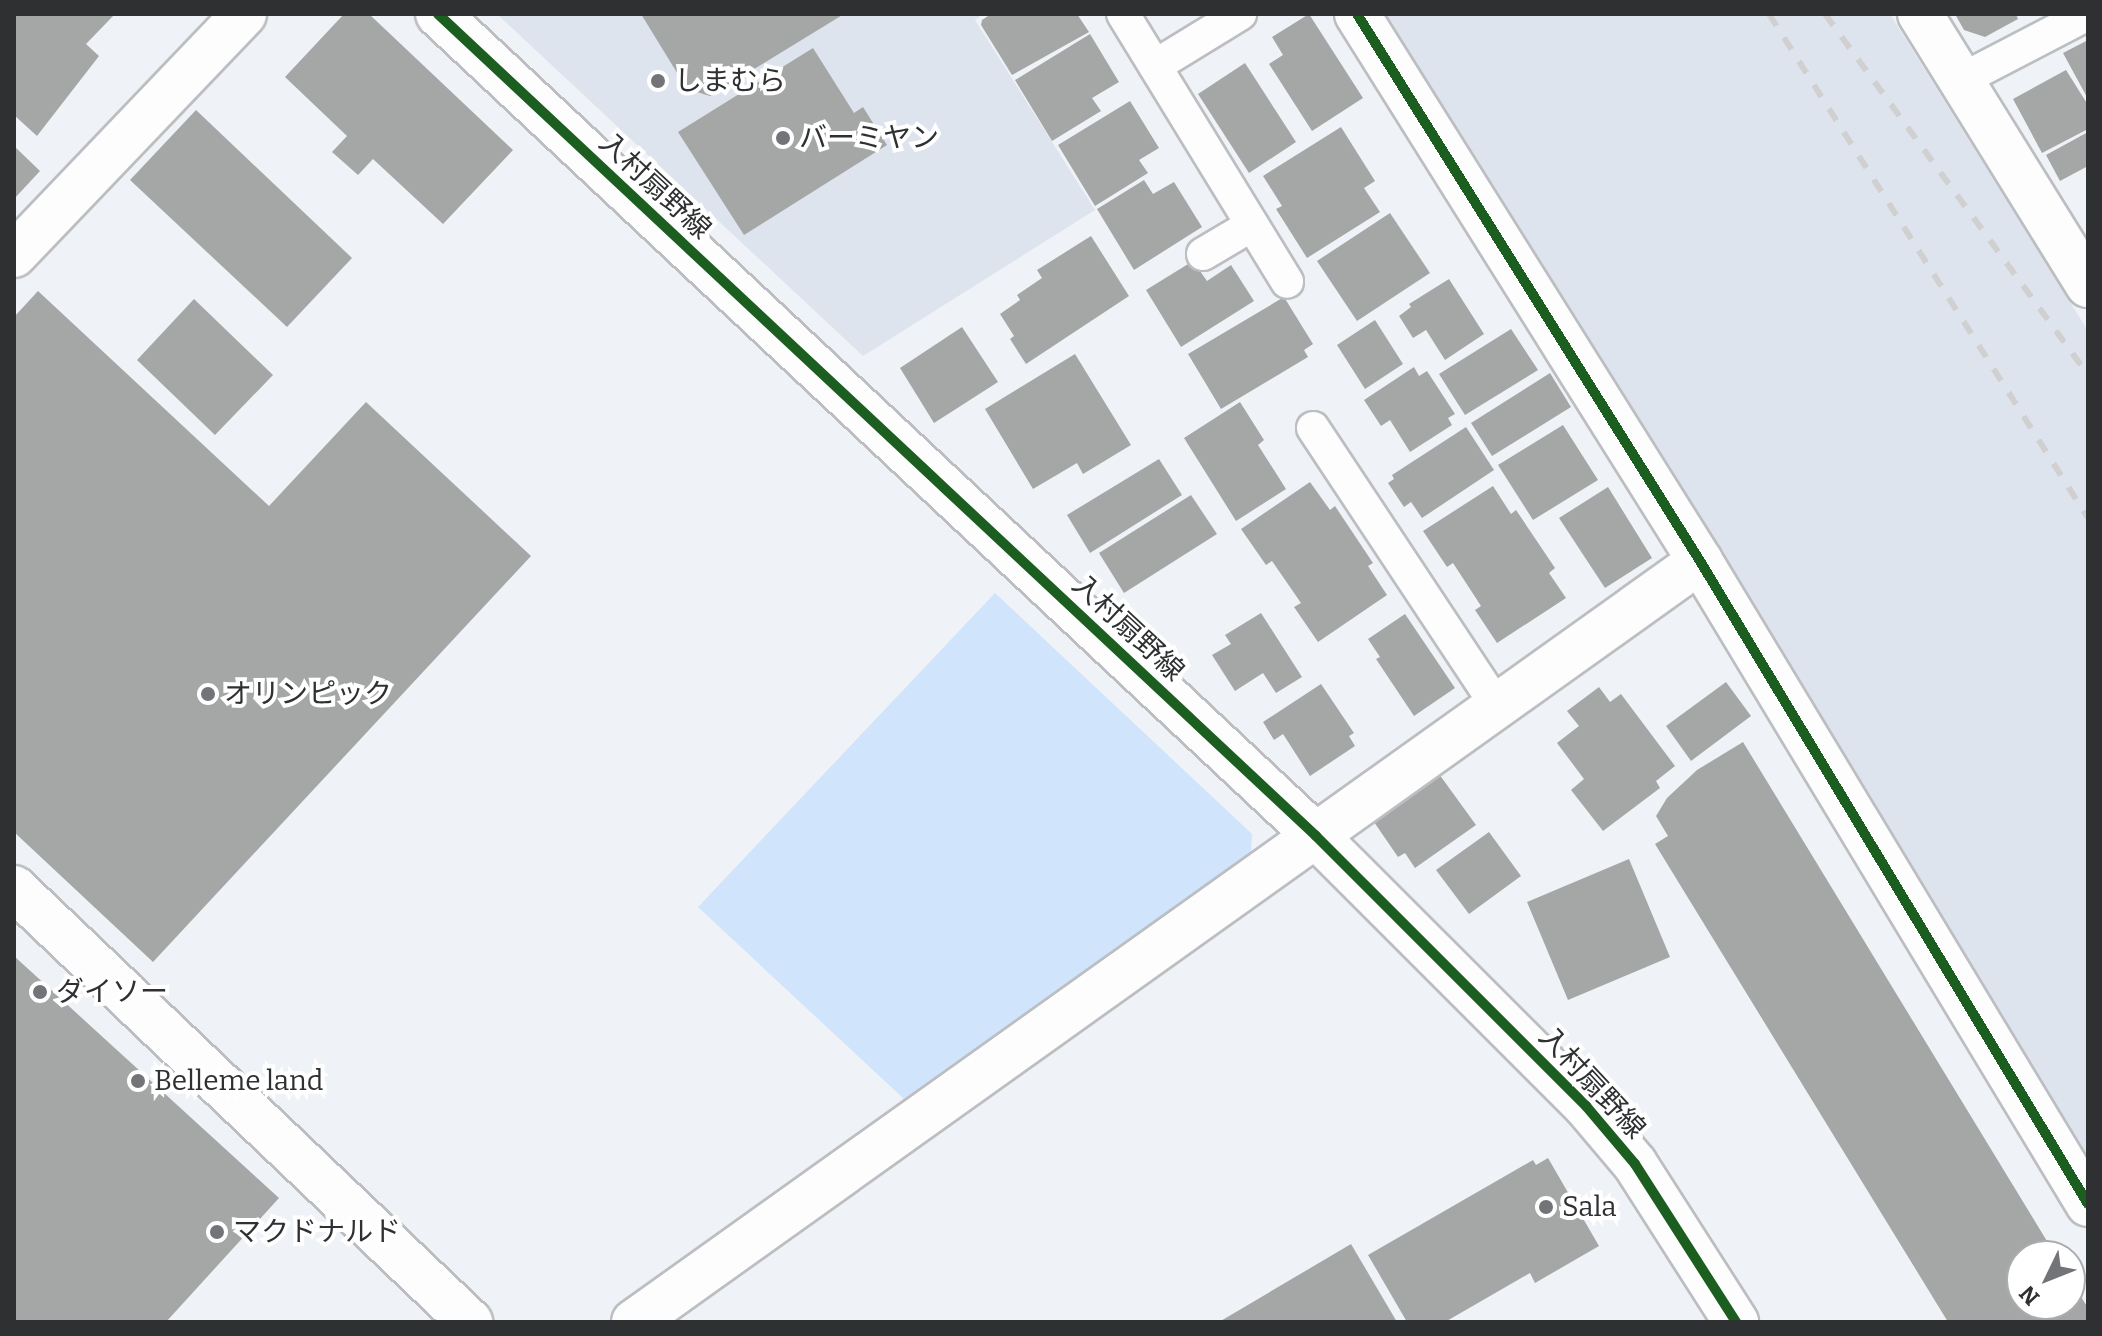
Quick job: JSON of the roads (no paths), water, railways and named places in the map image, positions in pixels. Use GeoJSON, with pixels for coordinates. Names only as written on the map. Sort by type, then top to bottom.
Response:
{"type":"FeatureCollection","features":[{"type":"Feature","properties":{"kind":"street"},"geometry":{"type":"LineString","coordinates":[[14,255],[244,14]]}},
{"type":"Feature","properties":{"kind":"street","name":"入村扇野線"},"geometry":{"type":"LineString","coordinates":[[438,14],[1316,836],[1586,1106],[1635,1164],[1736,1322]]}},
{"type":"Feature","properties":{"kind":"street"},"geometry":{"type":"LineString","coordinates":[[1357,14],[1700,561],[2088,1204]]}},
{"type":"Feature","properties":{"kind":"street"},"geometry":{"type":"LineString","coordinates":[[1920,14],[2088,285]]}},
{"type":"Feature","properties":{"kind":"street"},"geometry":{"type":"LineString","coordinates":[[634,1322],[1700,561]]}},
{"type":"Feature","properties":{"kind":"street"},"geometry":{"type":"LineString","coordinates":[[14,888],[470,1322]]}},
{"type":"Feature","properties":{"kind":"lane"},"geometry":{"type":"LineString","coordinates":[[1123,14],[1287,282]]}},
{"type":"Feature","properties":{"kind":"lane"},"geometry":{"type":"LineString","coordinates":[[1155,66],[1240,14]]}},
{"type":"Feature","properties":{"kind":"lane"},"geometry":{"type":"LineString","coordinates":[[1961,80],[2088,14]]}},
{"type":"Feature","properties":{"kind":"lane"},"geometry":{"type":"LineString","coordinates":[[1203,254],[1252,225]]}},
{"type":"Feature","properties":{"kind":"lane"},"geometry":{"type":"LineString","coordinates":[[1313,428],[1497,706]]}},
{"type":"Feature","properties":{"kind":"railway"},"geometry":{"type":"LineString","coordinates":[[1769,14],[2088,518]]}},
{"type":"Feature","properties":{"kind":"railway"},"geometry":{"type":"LineString","coordinates":[[1825,14],[2088,375]]}},
{"type":"Feature","properties":{"kind":"place","name":"しまむら"},"geometry":{"type":"Point","coordinates":[658,81]}},
{"type":"Feature","properties":{"kind":"place","name":"バーミヤン"},"geometry":{"type":"Point","coordinates":[783,138]}},
{"type":"Feature","properties":{"kind":"place","name":"オリンピック"},"geometry":{"type":"Point","coordinates":[208,694]}},
{"type":"Feature","properties":{"kind":"place","name":"ダイソー"},"geometry":{"type":"Point","coordinates":[40,992]}},
{"type":"Feature","properties":{"kind":"place","name":"Belleme land"},"geometry":{"type":"Point","coordinates":[138,1081]}},
{"type":"Feature","properties":{"kind":"place","name":"Sala"},"geometry":{"type":"Point","coordinates":[1546,1207]}},
{"type":"Feature","properties":{"kind":"place","name":"マクドナルド"},"geometry":{"type":"Point","coordinates":[217,1232]}}]}
